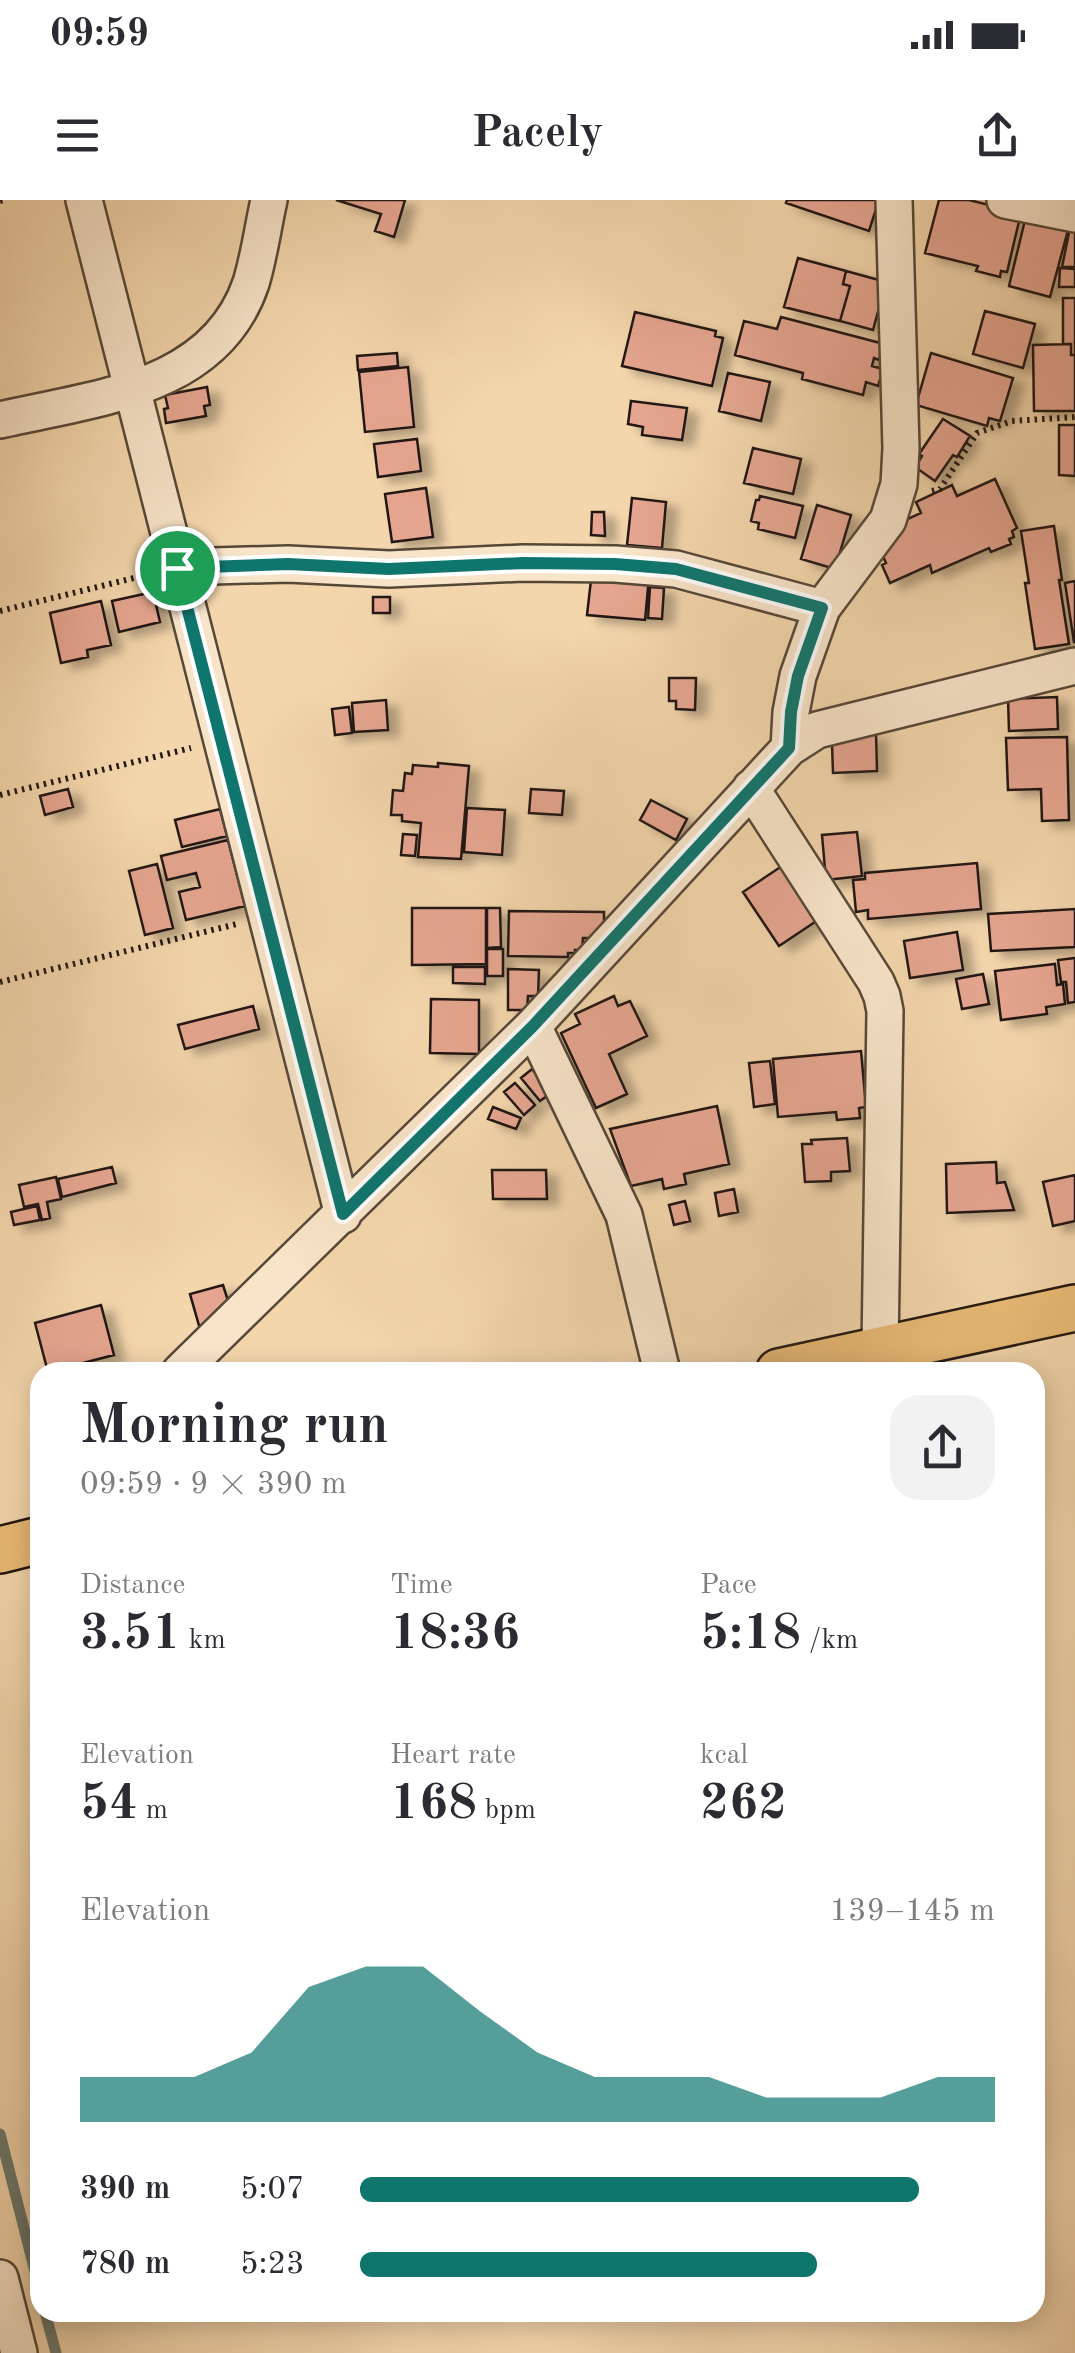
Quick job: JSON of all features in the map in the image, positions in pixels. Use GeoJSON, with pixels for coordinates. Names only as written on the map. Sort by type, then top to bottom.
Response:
{"type":"FeatureCollection","features":[{"type":"Feature","properties":{"kind":"main road"},"geometry":{"type":"LineString","coordinates":[[825,1362],[1075,1308]]}},
{"type":"Feature","properties":{"kind":"main road"},"geometry":{"type":"LineString","coordinates":[[0,1550],[30,1542]]}},
{"type":"Feature","properties":{"kind":"street"},"geometry":{"type":"LineString","coordinates":[[84,200],[343,1214]]}},
{"type":"Feature","properties":{"kind":"street"},"geometry":{"type":"LineString","coordinates":[[0,420],[133,389],[173,374],[212,345],[240,309],[251,282],[269,200]]}},
{"type":"Feature","properties":{"kind":"street"},"geometry":{"type":"LineString","coordinates":[[789,748],[798,676],[822,608],[888,520],[896,492],[901,448],[894,200]]}},
{"type":"Feature","properties":{"kind":"street"},"geometry":{"type":"LineString","coordinates":[[1005,200],[1075,214]]}},
{"type":"Feature","properties":{"kind":"street"},"geometry":{"type":"LineString","coordinates":[[177,568],[615,564],[676,569],[822,608]]}},
{"type":"Feature","properties":{"kind":"street"},"geometry":{"type":"LineString","coordinates":[[190,1362],[533,1026],[789,748],[818,730],[1075,666]]}},
{"type":"Feature","properties":{"kind":"street"},"geometry":{"type":"LineString","coordinates":[[751,788],[882,996],[885,1011],[880,1350]]}},
{"type":"Feature","properties":{"kind":"street"},"geometry":{"type":"LineString","coordinates":[[533,1026],[624,1215],[660,1362]]}},
{"type":"Feature","properties":{"kind":"street"},"geometry":{"type":"LineString","coordinates":[[0,2278],[19,2353]]}},
{"type":"Feature","properties":{"kind":"path"},"geometry":{"type":"LineString","coordinates":[[896,492],[914,494],[940,489],[977,433],[1012,420],[1075,417]]}},
{"type":"Feature","properties":{"kind":"path"},"geometry":{"type":"LineString","coordinates":[[0,612],[177,568]]}},
{"type":"Feature","properties":{"kind":"path"},"geometry":{"type":"LineString","coordinates":[[0,795],[221,740]]}},
{"type":"Feature","properties":{"kind":"path"},"geometry":{"type":"LineString","coordinates":[[0,982],[267,917]]}},
{"type":"Feature","properties":{"kind":"building"},"geometry":{"type":"Polygon","coordinates":[[[336,200],[405,200],[394,237],[375,231],[381,214],[336,200]]]}},
{"type":"Feature","properties":{"kind":"building"},"geometry":{"type":"Polygon","coordinates":[[[879,200],[869,231],[786,203],[879,200]]]}},
{"type":"Feature","properties":{"kind":"building"},"geometry":{"type":"Polygon","coordinates":[[[939,200],[969,200],[1021,213],[1007,272],[1001,271],[1000,277],[976,271],[978,266],[925,253],[939,200]]]}},
{"type":"Feature","properties":{"kind":"building"},"geometry":{"type":"Polygon","coordinates":[[[1027,212],[1068,230],[1050,297],[1009,286],[1027,212]]]}},
{"type":"Feature","properties":{"kind":"building"},"geometry":{"type":"Polygon","coordinates":[[[1071,223],[1075,224],[1075,267],[1062,267],[1071,223]]]}},
{"type":"Feature","properties":{"kind":"building"},"geometry":{"type":"Polygon","coordinates":[[[798,258],[846,271],[843,284],[850,286],[840,321],[784,307],[798,258]]]}},
{"type":"Feature","properties":{"kind":"building"},"geometry":{"type":"Polygon","coordinates":[[[1060,268],[1075,269],[1075,287],[1059,287],[1060,268]]]}},
{"type":"Feature","properties":{"kind":"building"},"geometry":{"type":"Polygon","coordinates":[[[846,271],[886,282],[873,330],[840,321],[850,286],[843,284],[846,271]]]}},
{"type":"Feature","properties":{"kind":"building"},"geometry":{"type":"Polygon","coordinates":[[[1063,298],[1075,298],[1075,355],[1071,355],[1071,344],[1063,344],[1063,298]]]}},
{"type":"Feature","properties":{"kind":"building"},"geometry":{"type":"Polygon","coordinates":[[[985,311],[1035,324],[1023,368],[973,354],[985,311]]]}},
{"type":"Feature","properties":{"kind":"building"},"geometry":{"type":"Polygon","coordinates":[[[635,312],[716,331],[715,336],[723,338],[712,386],[622,366],[635,312]]]}},
{"type":"Feature","properties":{"kind":"building"},"geometry":{"type":"Polygon","coordinates":[[[781,317],[884,344],[879,360],[874,358],[872,366],[883,369],[878,386],[866,382],[863,395],[802,379],[803,373],[735,355],[744,321],[777,329],[781,317]]]}},
{"type":"Feature","properties":{"kind":"building"},"geometry":{"type":"Polygon","coordinates":[[[1071,344],[1071,355],[1075,355],[1075,411],[1034,411],[1033,345],[1071,344]]]}},
{"type":"Feature","properties":{"kind":"building"},"geometry":{"type":"Polygon","coordinates":[[[397,353],[398,366],[358,370],[357,356],[397,353]]]}},
{"type":"Feature","properties":{"kind":"building"},"geometry":{"type":"Polygon","coordinates":[[[931,353],[1013,378],[1000,421],[989,418],[987,426],[916,405],[931,353]]]}},
{"type":"Feature","properties":{"kind":"building"},"geometry":{"type":"Polygon","coordinates":[[[408,367],[414,427],[365,432],[359,372],[408,367]]]}},
{"type":"Feature","properties":{"kind":"building"},"geometry":{"type":"Polygon","coordinates":[[[728,373],[770,382],[761,421],[719,411],[728,373]]]}},
{"type":"Feature","properties":{"kind":"building"},"geometry":{"type":"Polygon","coordinates":[[[207,387],[210,405],[204,406],[206,416],[166,423],[165,395],[207,387]]]}},
{"type":"Feature","properties":{"kind":"building"},"geometry":{"type":"Polygon","coordinates":[[[631,401],[687,408],[682,440],[642,435],[643,427],[628,424],[631,401]]]}},
{"type":"Feature","properties":{"kind":"building"},"geometry":{"type":"Polygon","coordinates":[[[943,419],[970,436],[935,481],[915,467],[922,456],[919,454],[943,419]]]}},
{"type":"Feature","properties":{"kind":"building"},"geometry":{"type":"Polygon","coordinates":[[[1059,425],[1075,425],[1075,476],[1059,475],[1059,425]]]}},
{"type":"Feature","properties":{"kind":"building"},"geometry":{"type":"Polygon","coordinates":[[[417,439],[421,471],[378,477],[374,444],[417,439]]]}},
{"type":"Feature","properties":{"kind":"building"},"geometry":{"type":"Polygon","coordinates":[[[753,448],[801,459],[793,494],[744,483],[753,448]]]}},
{"type":"Feature","properties":{"kind":"building"},"geometry":{"type":"Polygon","coordinates":[[[995,479],[1017,528],[1009,539],[1011,544],[991,552],[989,548],[932,573],[930,565],[890,583],[879,548],[899,523],[921,513],[916,502],[952,485],[957,496],[995,479]]]}},
{"type":"Feature","properties":{"kind":"building"},"geometry":{"type":"Polygon","coordinates":[[[426,488],[433,537],[392,542],[385,494],[426,488]]]}},
{"type":"Feature","properties":{"kind":"building"},"geometry":{"type":"Polygon","coordinates":[[[760,496],[803,506],[795,538],[758,529],[759,523],[751,521],[760,496]]]}},
{"type":"Feature","properties":{"kind":"building"},"geometry":{"type":"Polygon","coordinates":[[[632,498],[666,502],[662,548],[627,545],[632,498]]]}},
{"type":"Feature","properties":{"kind":"building"},"geometry":{"type":"Polygon","coordinates":[[[817,505],[851,515],[835,569],[801,559],[817,505]]]}},
{"type":"Feature","properties":{"kind":"building"},"geometry":{"type":"Polygon","coordinates":[[[592,512],[604,512],[605,536],[591,535],[592,512]]]}},
{"type":"Feature","properties":{"kind":"building"},"geometry":{"type":"Polygon","coordinates":[[[1054,526],[1069,644],[1035,649],[1021,531],[1054,526]]]}},
{"type":"Feature","properties":{"kind":"building"},"geometry":{"type":"Polygon","coordinates":[[[592,571],[649,577],[645,620],[587,615],[592,571]]]}},
{"type":"Feature","properties":{"kind":"building"},"geometry":{"type":"Polygon","coordinates":[[[1075,581],[1075,642],[1074,642],[1065,583],[1075,581]]]}},
{"type":"Feature","properties":{"kind":"building"},"geometry":{"type":"Polygon","coordinates":[[[650,587],[664,588],[662,619],[648,618],[650,587]]]}},
{"type":"Feature","properties":{"kind":"building"},"geometry":{"type":"Polygon","coordinates":[[[153,592],[160,622],[119,632],[112,601],[153,592]]]}},
{"type":"Feature","properties":{"kind":"building"},"geometry":{"type":"Polygon","coordinates":[[[373,597],[390,597],[390,613],[373,613],[373,597]]]}},
{"type":"Feature","properties":{"kind":"building"},"geometry":{"type":"Polygon","coordinates":[[[101,601],[111,645],[87,650],[88,657],[61,663],[50,613],[101,601]]]}},
{"type":"Feature","properties":{"kind":"building"},"geometry":{"type":"Polygon","coordinates":[[[669,678],[696,678],[695,710],[676,709],[676,701],[669,701],[669,678]]]}},
{"type":"Feature","properties":{"kind":"building"},"geometry":{"type":"Polygon","coordinates":[[[1057,697],[1058,729],[1009,731],[1008,699],[1057,697]]]}},
{"type":"Feature","properties":{"kind":"building"},"geometry":{"type":"Polygon","coordinates":[[[386,700],[388,730],[354,732],[352,703],[386,700]]]}},
{"type":"Feature","properties":{"kind":"building"},"geometry":{"type":"Polygon","coordinates":[[[349,707],[352,733],[335,735],[332,709],[349,707]]]}},
{"type":"Feature","properties":{"kind":"building"},"geometry":{"type":"Polygon","coordinates":[[[876,732],[877,771],[833,773],[832,744],[876,732]]]}},
{"type":"Feature","properties":{"kind":"building"},"geometry":{"type":"Polygon","coordinates":[[[1067,737],[1069,820],[1042,821],[1041,789],[1008,790],[1006,738],[1067,737]]]}},
{"type":"Feature","properties":{"kind":"building"},"geometry":{"type":"Polygon","coordinates":[[[438,763],[469,766],[461,859],[418,857],[421,823],[391,815],[393,790],[403,791],[405,773],[412,774],[413,765],[438,767],[438,763]]]}},
{"type":"Feature","properties":{"kind":"building"},"geometry":{"type":"Polygon","coordinates":[[[68,789],[73,807],[45,815],[40,796],[68,789]]]}},
{"type":"Feature","properties":{"kind":"building"},"geometry":{"type":"Polygon","coordinates":[[[531,789],[564,791],[562,815],[529,813],[531,789]]]}},
{"type":"Feature","properties":{"kind":"building"},"geometry":{"type":"Polygon","coordinates":[[[651,800],[687,819],[676,840],[640,820],[651,800]]]}},
{"type":"Feature","properties":{"kind":"building"},"geometry":{"type":"Polygon","coordinates":[[[467,808],[505,810],[502,855],[464,852],[467,808]]]}},
{"type":"Feature","properties":{"kind":"building"},"geometry":{"type":"Polygon","coordinates":[[[220,809],[227,836],[182,847],[175,820],[220,809]]]}},
{"type":"Feature","properties":{"kind":"building"},"geometry":{"type":"Polygon","coordinates":[[[857,832],[862,876],[826,880],[822,835],[857,832]]]}},
{"type":"Feature","properties":{"kind":"building"},"geometry":{"type":"Polygon","coordinates":[[[403,834],[417,835],[415,856],[401,855],[403,834]]]}},
{"type":"Feature","properties":{"kind":"building"},"geometry":{"type":"Polygon","coordinates":[[[228,840],[245,906],[186,920],[179,892],[200,887],[196,873],[167,880],[161,856],[228,840]]]}},
{"type":"Feature","properties":{"kind":"building"},"geometry":{"type":"Polygon","coordinates":[[[977,863],[981,909],[868,919],[868,910],[856,912],[853,880],[865,879],[865,873],[977,863]]]}},
{"type":"Feature","properties":{"kind":"building"},"geometry":{"type":"Polygon","coordinates":[[[157,864],[173,928],[145,935],[129,871],[157,864]]]}},
{"type":"Feature","properties":{"kind":"building"},"geometry":{"type":"Polygon","coordinates":[[[785,864],[821,918],[779,946],[743,892],[785,864]]]}},
{"type":"Feature","properties":{"kind":"building"},"geometry":{"type":"Polygon","coordinates":[[[412,908],[486,908],[486,964],[412,965],[412,908]]]}},
{"type":"Feature","properties":{"kind":"building"},"geometry":{"type":"Polygon","coordinates":[[[487,908],[500,908],[501,947],[487,948],[487,908]]]}},
{"type":"Feature","properties":{"kind":"building"},"geometry":{"type":"Polygon","coordinates":[[[1075,909],[1075,947],[991,951],[988,914],[1075,909]]]}},
{"type":"Feature","properties":{"kind":"building"},"geometry":{"type":"Polygon","coordinates":[[[509,911],[604,912],[604,927],[594,938],[583,938],[582,950],[568,953],[568,957],[508,956],[509,911]]]}},
{"type":"Feature","properties":{"kind":"building"},"geometry":{"type":"Polygon","coordinates":[[[957,932],[963,970],[910,978],[904,941],[957,932]]]}},
{"type":"Feature","properties":{"kind":"building"},"geometry":{"type":"Polygon","coordinates":[[[487,949],[503,949],[503,976],[487,976],[487,949]]]}},
{"type":"Feature","properties":{"kind":"building"},"geometry":{"type":"Polygon","coordinates":[[[1075,958],[1075,1002],[1068,1003],[1058,960],[1075,958]]]}},
{"type":"Feature","properties":{"kind":"building"},"geometry":{"type":"Polygon","coordinates":[[[1055,964],[1057,985],[1063,984],[1065,1004],[1046,1007],[1047,1014],[1001,1020],[995,971],[1055,964]]]}},
{"type":"Feature","properties":{"kind":"building"},"geometry":{"type":"Polygon","coordinates":[[[453,967],[485,967],[485,984],[453,983],[453,967]]]}},
{"type":"Feature","properties":{"kind":"building"},"geometry":{"type":"Polygon","coordinates":[[[508,969],[539,970],[538,996],[528,996],[527,1010],[508,1010],[508,969]]]}},
{"type":"Feature","properties":{"kind":"building"},"geometry":{"type":"Polygon","coordinates":[[[983,974],[989,1004],[962,1009],[956,979],[983,974]]]}},
{"type":"Feature","properties":{"kind":"building"},"geometry":{"type":"Polygon","coordinates":[[[614,996],[618,1006],[630,1001],[647,1036],[609,1054],[627,1094],[596,1108],[561,1033],[580,1024],[575,1014],[614,996]]]}},
{"type":"Feature","properties":{"kind":"building"},"geometry":{"type":"Polygon","coordinates":[[[431,999],[479,1000],[479,1054],[430,1053],[431,999]]]}},
{"type":"Feature","properties":{"kind":"building"},"geometry":{"type":"Polygon","coordinates":[[[253,1006],[259,1029],[185,1049],[178,1025],[253,1006]]]}},
{"type":"Feature","properties":{"kind":"building"},"geometry":{"type":"Polygon","coordinates":[[[861,1051],[866,1107],[859,1108],[860,1118],[837,1120],[836,1112],[778,1117],[773,1059],[861,1051]]]}},
{"type":"Feature","properties":{"kind":"building"},"geometry":{"type":"Polygon","coordinates":[[[770,1061],[775,1104],[754,1107],[749,1063],[770,1061]]]}},
{"type":"Feature","properties":{"kind":"building"},"geometry":{"type":"Polygon","coordinates":[[[532,1069],[551,1093],[540,1101],[521,1078],[532,1069]]]}},
{"type":"Feature","properties":{"kind":"building"},"geometry":{"type":"Polygon","coordinates":[[[515,1083],[535,1105],[524,1115],[504,1092],[515,1083]]]}},
{"type":"Feature","properties":{"kind":"building"},"geometry":{"type":"Polygon","coordinates":[[[717,1106],[729,1164],[684,1174],[686,1184],[664,1189],[662,1179],[631,1186],[610,1129],[717,1106]]]}},
{"type":"Feature","properties":{"kind":"building"},"geometry":{"type":"Polygon","coordinates":[[[493,1107],[521,1118],[516,1129],[488,1119],[493,1107]]]}},
{"type":"Feature","properties":{"kind":"building"},"geometry":{"type":"Polygon","coordinates":[[[847,1138],[850,1171],[831,1172],[831,1181],[805,1182],[802,1144],[847,1138]]]}},
{"type":"Feature","properties":{"kind":"building"},"geometry":{"type":"Polygon","coordinates":[[[996,1162],[997,1183],[1005,1182],[1014,1210],[947,1213],[946,1164],[996,1162]]]}},
{"type":"Feature","properties":{"kind":"building"},"geometry":{"type":"Polygon","coordinates":[[[112,1167],[116,1183],[62,1197],[58,1179],[112,1167]]]}},
{"type":"Feature","properties":{"kind":"building"},"geometry":{"type":"Polygon","coordinates":[[[492,1170],[546,1170],[547,1199],[493,1199],[492,1170]]]}},
{"type":"Feature","properties":{"kind":"building"},"geometry":{"type":"Polygon","coordinates":[[[1075,1175],[1075,1221],[1053,1226],[1043,1182],[1075,1175]]]}},
{"type":"Feature","properties":{"kind":"building"},"geometry":{"type":"Polygon","coordinates":[[[56,1177],[61,1199],[47,1202],[50,1218],[42,1220],[38,1204],[24,1207],[19,1185],[56,1177]]]}},
{"type":"Feature","properties":{"kind":"building"},"geometry":{"type":"Polygon","coordinates":[[[734,1189],[738,1212],[719,1216],[715,1193],[734,1189]]]}},
{"type":"Feature","properties":{"kind":"building"},"geometry":{"type":"Polygon","coordinates":[[[685,1201],[690,1221],[674,1225],[669,1205],[685,1201]]]}},
{"type":"Feature","properties":{"kind":"building"},"geometry":{"type":"Polygon","coordinates":[[[37,1206],[40,1220],[14,1225],[11,1212],[37,1206]]]}},
{"type":"Feature","properties":{"kind":"building"},"geometry":{"type":"Polygon","coordinates":[[[223,1285],[229,1304],[200,1329],[190,1294],[223,1285]]]}},
{"type":"Feature","properties":{"kind":"building"},"geometry":{"type":"Polygon","coordinates":[[[101,1305],[114,1355],[87,1362],[45,1362],[35,1323],[101,1305]]]}},
{"type":"Feature","properties":{"kind":"waterway"},"geometry":{"type":"LineString","coordinates":[[0,2134],[30,2252]]}},
{"type":"Feature","properties":{"kind":"waterway"},"geometry":{"type":"LineString","coordinates":[[48,2322],[56,2353]]}},
{"type":"Feature","properties":{"kind":"route"},"geometry":{"type":"LineString","coordinates":[[615,564],[676,569],[822,608],[798,676],[789,748],[533,1026],[343,1214],[267,917],[177,568],[615,564]]}}]}
